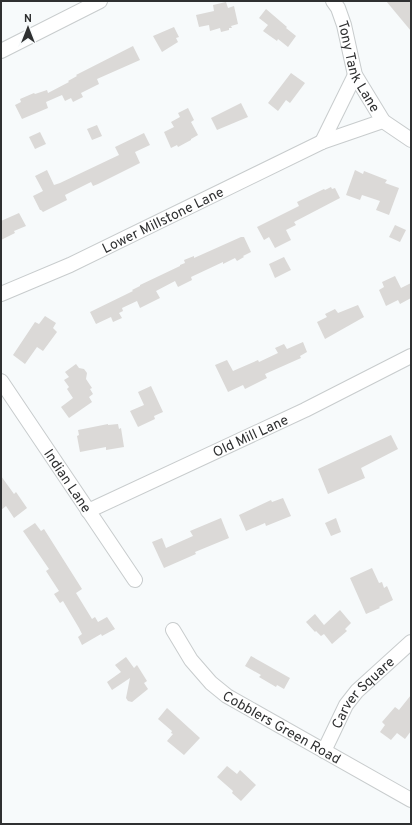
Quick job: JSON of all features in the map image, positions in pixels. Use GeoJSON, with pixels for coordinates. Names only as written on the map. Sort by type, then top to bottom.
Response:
{"type":"FeatureCollection","features":[{"type":"Feature","properties":{"kind":"street"},"geometry":{"type":"LineString","coordinates":[[1,51],[100,1]]}},
{"type":"Feature","properties":{"kind":"street","name":"Tony Tank Lane"},"geometry":{"type":"LineString","coordinates":[[333,1],[338,8],[344,26],[355,75],[383,121],[411,140]]}},
{"type":"Feature","properties":{"kind":"street"},"geometry":{"type":"LineString","coordinates":[[322,142],[355,75]]}},
{"type":"Feature","properties":{"kind":"street","name":"Lower Millstone Lane"},"geometry":{"type":"LineString","coordinates":[[1,294],[70,265],[322,142],[383,121]]}},
{"type":"Feature","properties":{"kind":"street","name":"Old Mill Lane"},"geometry":{"type":"LineString","coordinates":[[88,511],[305,410],[411,356]]}},
{"type":"Feature","properties":{"kind":"street","name":"Indian Lane"},"geometry":{"type":"LineString","coordinates":[[1,381],[135,580]]}},
{"type":"Feature","properties":{"kind":"street","name":"Cobblers Green Road"},"geometry":{"type":"LineString","coordinates":[[174,630],[191,660],[211,683],[227,696],[411,800]]}},
{"type":"Feature","properties":{"kind":"street","name":"Carver Square"},"geometry":{"type":"LineString","coordinates":[[324,751],[346,705],[357,691],[411,642]]}},
{"type":"Feature","properties":{"kind":"building"},"geometry":{"type":"Polygon","coordinates":[[[386,1],[411,1],[411,31],[386,1]]]}},
{"type":"Feature","properties":{"kind":"building"},"geometry":{"type":"Polygon","coordinates":[[[226,2],[228,8],[234,6],[238,24],[231,26],[232,28],[229,28],[229,30],[221,32],[220,28],[210,31],[209,25],[199,27],[196,15],[214,11],[213,5],[226,2]]]}},
{"type":"Feature","properties":{"kind":"building"},"geometry":{"type":"Polygon","coordinates":[[[266,9],[296,36],[288,47],[278,39],[277,41],[263,31],[268,25],[259,18],[266,9]]]}},
{"type":"Feature","properties":{"kind":"building"},"geometry":{"type":"Polygon","coordinates":[[[174,27],[179,37],[176,38],[178,42],[162,52],[153,36],[174,27]]]}},
{"type":"Feature","properties":{"kind":"building"},"geometry":{"type":"Polygon","coordinates":[[[133,46],[140,60],[97,79],[99,84],[81,93],[83,97],[73,102],[71,98],[65,101],[62,95],[46,102],[48,108],[22,119],[15,105],[21,102],[20,99],[34,93],[47,90],[48,93],[69,82],[68,81],[77,76],[76,75],[133,46]]]}},
{"type":"Feature","properties":{"kind":"building"},"geometry":{"type":"Polygon","coordinates":[[[291,73],[305,83],[290,103],[286,100],[278,111],[268,103],[291,73]]]}},
{"type":"Feature","properties":{"kind":"building"},"geometry":{"type":"Polygon","coordinates":[[[241,103],[248,117],[217,130],[211,118],[241,103]]]}},
{"type":"Feature","properties":{"kind":"building"},"geometry":{"type":"Polygon","coordinates":[[[188,108],[194,120],[191,122],[198,135],[178,147],[177,145],[171,148],[164,132],[174,127],[171,122],[180,117],[178,113],[188,108]]]}},
{"type":"Feature","properties":{"kind":"building"},"geometry":{"type":"Polygon","coordinates":[[[97,125],[102,136],[92,140],[87,129],[97,125]]]}},
{"type":"Feature","properties":{"kind":"building"},"geometry":{"type":"Polygon","coordinates":[[[40,132],[46,144],[35,149],[29,137],[40,132]]]}},
{"type":"Feature","properties":{"kind":"building"},"geometry":{"type":"Polygon","coordinates":[[[144,133],[150,145],[135,152],[140,163],[93,186],[91,182],[65,195],[67,200],[43,212],[40,210],[33,196],[43,191],[35,176],[47,170],[54,185],[60,183],[119,155],[115,147],[144,133]]]}},
{"type":"Feature","properties":{"kind":"building"},"geometry":{"type":"Polygon","coordinates":[[[355,170],[363,174],[364,171],[387,180],[385,183],[399,188],[389,215],[376,210],[380,201],[362,195],[360,200],[346,195],[355,170]]]}},
{"type":"Feature","properties":{"kind":"building"},"geometry":{"type":"Polygon","coordinates":[[[331,187],[332,189],[335,188],[340,198],[294,222],[296,225],[286,230],[291,240],[275,248],[269,237],[264,240],[257,227],[299,206],[297,202],[331,187]]]}},
{"type":"Feature","properties":{"kind":"building"},"geometry":{"type":"Polygon","coordinates":[[[19,213],[26,226],[14,231],[15,233],[1,240],[1,221],[19,213]]]}},
{"type":"Feature","properties":{"kind":"building"},"geometry":{"type":"Polygon","coordinates":[[[395,225],[406,230],[400,242],[389,237],[395,225]]]}},
{"type":"Feature","properties":{"kind":"building"},"geometry":{"type":"Polygon","coordinates":[[[244,237],[251,252],[243,256],[244,257],[237,261],[235,258],[223,264],[223,262],[191,277],[192,280],[178,287],[175,281],[156,291],[160,298],[140,308],[137,301],[122,308],[123,311],[119,313],[122,318],[113,322],[111,317],[96,324],[90,312],[133,291],[132,290],[140,285],[180,266],[185,263],[184,260],[194,256],[194,258],[244,237]]]}},
{"type":"Feature","properties":{"kind":"building"},"geometry":{"type":"Polygon","coordinates":[[[284,257],[291,270],[275,278],[269,264],[284,257]]]}},
{"type":"Feature","properties":{"kind":"building"},"geometry":{"type":"Polygon","coordinates":[[[395,276],[401,288],[411,283],[411,298],[400,304],[398,300],[386,306],[379,290],[384,287],[382,282],[395,276]]]}},
{"type":"Feature","properties":{"kind":"building"},"geometry":{"type":"Polygon","coordinates":[[[358,305],[364,317],[325,339],[317,322],[327,317],[325,314],[335,309],[338,313],[358,305]]]}},
{"type":"Feature","properties":{"kind":"building"},"geometry":{"type":"Polygon","coordinates":[[[45,316],[56,323],[53,328],[57,332],[43,351],[37,347],[25,364],[13,355],[35,322],[39,324],[45,316]]]}},
{"type":"Feature","properties":{"kind":"building"},"geometry":{"type":"Polygon","coordinates":[[[303,342],[307,352],[300,356],[301,358],[265,374],[267,378],[245,389],[243,385],[228,392],[215,365],[227,360],[233,371],[258,360],[259,362],[278,353],[275,348],[284,344],[287,349],[303,342]]]}},
{"type":"Feature","properties":{"kind":"building"},"geometry":{"type":"Polygon","coordinates":[[[76,364],[87,373],[86,379],[92,388],[90,389],[93,394],[89,397],[92,402],[69,418],[61,407],[73,398],[67,389],[69,387],[64,380],[69,377],[65,372],[76,364]]]}},
{"type":"Feature","properties":{"kind":"building"},"geometry":{"type":"Polygon","coordinates":[[[151,386],[163,412],[154,416],[155,419],[138,427],[130,411],[144,405],[138,392],[151,386]]]}},
{"type":"Feature","properties":{"kind":"building"},"geometry":{"type":"Polygon","coordinates":[[[108,424],[118,424],[119,429],[121,428],[124,447],[106,450],[106,447],[80,452],[77,436],[79,435],[78,430],[108,424]]]}},
{"type":"Feature","properties":{"kind":"building"},"geometry":{"type":"Polygon","coordinates":[[[391,435],[398,449],[361,468],[365,478],[328,494],[318,469],[391,435]]]}},
{"type":"Feature","properties":{"kind":"building"},"geometry":{"type":"Polygon","coordinates":[[[1,476],[14,494],[16,492],[27,508],[14,518],[6,506],[1,510],[1,476]]]}},
{"type":"Feature","properties":{"kind":"building"},"geometry":{"type":"Polygon","coordinates":[[[283,498],[291,516],[266,526],[265,523],[246,531],[239,515],[271,500],[272,502],[283,498]]]}},
{"type":"Feature","properties":{"kind":"building"},"geometry":{"type":"Polygon","coordinates":[[[221,518],[229,538],[195,552],[196,554],[164,568],[152,542],[162,538],[166,548],[193,536],[190,531],[221,518]]]}},
{"type":"Feature","properties":{"kind":"building"},"geometry":{"type":"Polygon","coordinates":[[[336,518],[341,532],[331,536],[325,523],[336,518]]]}},
{"type":"Feature","properties":{"kind":"building"},"geometry":{"type":"Polygon","coordinates":[[[35,523],[41,531],[44,529],[82,589],[76,593],[92,619],[95,617],[98,622],[107,617],[115,629],[102,636],[101,634],[82,645],[78,637],[82,634],[79,628],[63,601],[60,603],[54,594],[59,591],[46,571],[49,569],[23,531],[35,523]]]}},
{"type":"Feature","properties":{"kind":"building"},"geometry":{"type":"Polygon","coordinates":[[[372,568],[379,583],[382,582],[384,588],[387,586],[393,600],[366,614],[350,578],[372,568]]]}},
{"type":"Feature","properties":{"kind":"building"},"geometry":{"type":"Polygon","coordinates":[[[340,610],[351,623],[345,629],[347,631],[332,644],[324,634],[321,636],[316,631],[315,632],[306,622],[315,614],[324,625],[340,610]]]}},
{"type":"Feature","properties":{"kind":"building"},"geometry":{"type":"Polygon","coordinates":[[[251,656],[290,678],[284,689],[277,685],[276,687],[259,677],[261,675],[245,666],[251,656]]]}},
{"type":"Feature","properties":{"kind":"building"},"geometry":{"type":"Polygon","coordinates":[[[126,657],[134,668],[137,665],[147,681],[144,683],[148,689],[132,702],[128,701],[126,698],[130,678],[112,690],[107,682],[121,672],[115,665],[126,657]]]}},
{"type":"Feature","properties":{"kind":"building"},"geometry":{"type":"Polygon","coordinates":[[[411,695],[411,731],[405,739],[397,733],[391,740],[380,732],[385,725],[382,722],[395,707],[399,710],[411,695]]]}},
{"type":"Feature","properties":{"kind":"building"},"geometry":{"type":"Polygon","coordinates":[[[167,708],[200,738],[184,755],[167,741],[173,734],[171,733],[172,731],[158,719],[167,708]]]}},
{"type":"Feature","properties":{"kind":"building"},"geometry":{"type":"Polygon","coordinates":[[[227,766],[237,774],[240,770],[256,785],[241,801],[232,793],[233,791],[217,777],[227,766]]]}}]}
